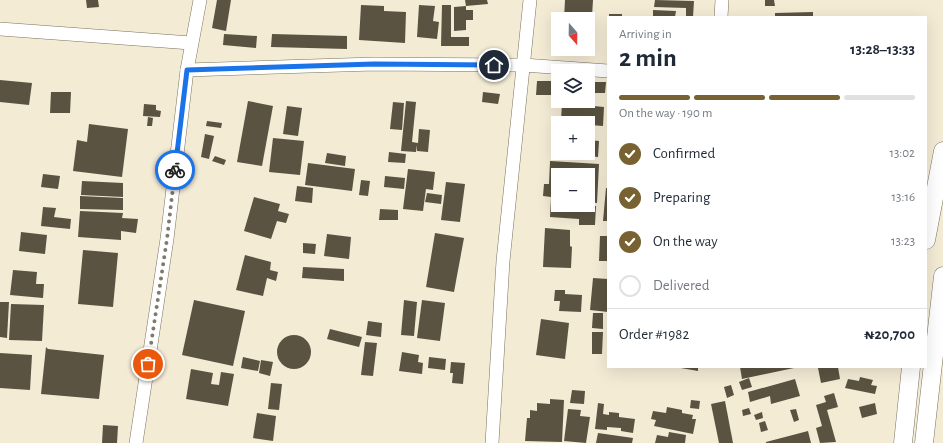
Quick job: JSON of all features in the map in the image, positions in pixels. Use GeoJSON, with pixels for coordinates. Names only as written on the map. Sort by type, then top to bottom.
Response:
{"type":"FeatureCollection","features":[{"type":"Feature","properties":{"kind":"main road"},"geometry":{"type":"LineString","coordinates":[[927,235],[943,152]]}},
{"type":"Feature","properties":{"kind":"main road"},"geometry":{"type":"LineString","coordinates":[[924,443],[943,276]]}},
{"type":"Feature","properties":{"kind":"main road"},"geometry":{"type":"LineString","coordinates":[[903,443],[911,368]]}},
{"type":"Feature","properties":{"kind":"street"},"geometry":{"type":"LineString","coordinates":[[136,443],[167,239],[187,70],[200,0]]}},
{"type":"Feature","properties":{"kind":"street"},"geometry":{"type":"LineString","coordinates":[[492,443],[503,261],[530,0]]}},
{"type":"Feature","properties":{"kind":"street"},"geometry":{"type":"LineString","coordinates":[[721,16],[722,0]]}},
{"type":"Feature","properties":{"kind":"street"},"geometry":{"type":"LineString","coordinates":[[0,29],[192,44]]}},
{"type":"Feature","properties":{"kind":"street"},"geometry":{"type":"LineString","coordinates":[[187,70],[374,64],[523,65],[607,71]]}},
{"type":"Feature","properties":{"kind":"building"},"geometry":{"type":"Polygon","coordinates":[[[86,0],[98,0],[99,7],[87,8],[86,0]]]}},
{"type":"Feature","properties":{"kind":"building"},"geometry":{"type":"Polygon","coordinates":[[[217,0],[231,0],[226,31],[212,28],[217,0]]]}},
{"type":"Feature","properties":{"kind":"building"},"geometry":{"type":"Polygon","coordinates":[[[465,0],[487,0],[488,4],[466,6],[465,0]]]}},
{"type":"Feature","properties":{"kind":"building"},"geometry":{"type":"Polygon","coordinates":[[[565,0],[593,0],[592,12],[564,12],[565,0]]]}},
{"type":"Feature","properties":{"kind":"building"},"geometry":{"type":"Polygon","coordinates":[[[655,0],[694,1],[693,16],[686,16],[686,8],[654,7],[655,0]]]}},
{"type":"Feature","properties":{"kind":"building"},"geometry":{"type":"Polygon","coordinates":[[[765,0],[774,0],[775,6],[765,6],[765,0]]]}},
{"type":"Feature","properties":{"kind":"building"},"geometry":{"type":"Polygon","coordinates":[[[361,5],[384,6],[384,11],[406,12],[405,43],[359,40],[361,5]]]}},
{"type":"Feature","properties":{"kind":"building"},"geometry":{"type":"Polygon","coordinates":[[[419,5],[435,6],[433,21],[439,22],[437,39],[417,37],[419,5]]]}},
{"type":"Feature","properties":{"kind":"building"},"geometry":{"type":"Polygon","coordinates":[[[442,5],[451,5],[451,37],[469,37],[469,46],[441,46],[442,5]]]}},
{"type":"Feature","properties":{"kind":"building"},"geometry":{"type":"Polygon","coordinates":[[[466,6],[466,10],[473,10],[473,20],[466,20],[466,30],[454,31],[454,7],[466,6]]]}},
{"type":"Feature","properties":{"kind":"building"},"geometry":{"type":"Polygon","coordinates":[[[653,10],[676,11],[675,16],[653,16],[653,10]]]}},
{"type":"Feature","properties":{"kind":"building"},"geometry":{"type":"Polygon","coordinates":[[[813,12],[813,16],[775,16],[775,13],[813,12]]]}},
{"type":"Feature","properties":{"kind":"building"},"geometry":{"type":"Polygon","coordinates":[[[609,14],[622,14],[622,16],[609,16],[609,14]]]}},
{"type":"Feature","properties":{"kind":"building"},"geometry":{"type":"Polygon","coordinates":[[[224,34],[257,36],[256,48],[223,45],[224,34]]]}},
{"type":"Feature","properties":{"kind":"building"},"geometry":{"type":"Polygon","coordinates":[[[272,34],[347,36],[347,49],[271,47],[272,34]]]}},
{"type":"Feature","properties":{"kind":"building"},"geometry":{"type":"Polygon","coordinates":[[[0,80],[32,83],[29,105],[0,102],[0,80]]]}},
{"type":"Feature","properties":{"kind":"building"},"geometry":{"type":"Polygon","coordinates":[[[537,81],[551,81],[551,95],[536,95],[537,81]]]}},
{"type":"Feature","properties":{"kind":"building"},"geometry":{"type":"Polygon","coordinates":[[[595,82],[606,82],[605,93],[595,93],[595,82]]]}},
{"type":"Feature","properties":{"kind":"building"},"geometry":{"type":"Polygon","coordinates":[[[51,92],[71,92],[70,113],[50,113],[51,92]]]}},
{"type":"Feature","properties":{"kind":"building"},"geometry":{"type":"Polygon","coordinates":[[[483,92],[500,94],[498,104],[482,102],[483,92]]]}},
{"type":"Feature","properties":{"kind":"building"},"geometry":{"type":"Polygon","coordinates":[[[248,101],[273,106],[262,166],[237,162],[248,101]]]}},
{"type":"Feature","properties":{"kind":"building"},"geometry":{"type":"Polygon","coordinates":[[[406,101],[416,102],[412,142],[418,143],[419,129],[430,130],[428,152],[417,151],[417,145],[416,152],[401,151],[406,101]]]}},
{"type":"Feature","properties":{"kind":"building"},"geometry":{"type":"Polygon","coordinates":[[[393,102],[404,103],[402,130],[390,129],[393,102]]]}},
{"type":"Feature","properties":{"kind":"building"},"geometry":{"type":"Polygon","coordinates":[[[144,104],[156,105],[156,110],[161,111],[160,117],[143,116],[144,104]]]}},
{"type":"Feature","properties":{"kind":"building"},"geometry":{"type":"Polygon","coordinates":[[[287,106],[302,108],[298,136],[283,134],[287,106]]]}},
{"type":"Feature","properties":{"kind":"building"},"geometry":{"type":"Polygon","coordinates":[[[604,107],[603,126],[595,125],[595,116],[561,116],[562,108],[604,107]]]}},
{"type":"Feature","properties":{"kind":"building"},"geometry":{"type":"Polygon","coordinates":[[[148,117],[153,118],[152,126],[147,126],[148,117]]]}},
{"type":"Feature","properties":{"kind":"building"},"geometry":{"type":"Polygon","coordinates":[[[207,121],[222,123],[221,128],[206,126],[207,121]]]}},
{"type":"Feature","properties":{"kind":"building"},"geometry":{"type":"Polygon","coordinates":[[[89,124],[128,129],[122,177],[73,171],[77,140],[87,142],[89,124]]]}},
{"type":"Feature","properties":{"kind":"building"},"geometry":{"type":"Polygon","coordinates":[[[205,134],[214,136],[209,159],[201,157],[205,134]]]}},
{"type":"Feature","properties":{"kind":"building"},"geometry":{"type":"Polygon","coordinates":[[[273,138],[304,141],[300,175],[269,172],[273,138]]]}},
{"type":"Feature","properties":{"kind":"building"},"geometry":{"type":"Polygon","coordinates":[[[595,141],[599,141],[598,157],[595,157],[595,141]]]}},
{"type":"Feature","properties":{"kind":"building"},"geometry":{"type":"Polygon","coordinates":[[[389,152],[406,154],[405,163],[388,162],[389,152]]]}},
{"type":"Feature","properties":{"kind":"building"},"geometry":{"type":"Polygon","coordinates":[[[327,153],[346,156],[345,166],[325,163],[327,153]]]}},
{"type":"Feature","properties":{"kind":"building"},"geometry":{"type":"Polygon","coordinates":[[[215,156],[226,160],[224,165],[212,161],[215,156]]]}},
{"type":"Feature","properties":{"kind":"building"},"geometry":{"type":"Polygon","coordinates":[[[550,161],[599,164],[597,203],[595,203],[595,168],[551,168],[551,197],[543,196],[544,184],[549,184],[550,161]]]}},
{"type":"Feature","properties":{"kind":"building"},"geometry":{"type":"Polygon","coordinates":[[[308,163],[355,169],[352,191],[305,185],[308,163]]]}},
{"type":"Feature","properties":{"kind":"building"},"geometry":{"type":"Polygon","coordinates":[[[408,169],[435,172],[433,190],[426,189],[423,211],[403,209],[408,169]]]}},
{"type":"Feature","properties":{"kind":"building"},"geometry":{"type":"Polygon","coordinates":[[[43,174],[60,176],[58,189],[41,187],[43,174]]]}},
{"type":"Feature","properties":{"kind":"building"},"geometry":{"type":"Polygon","coordinates":[[[385,176],[405,178],[404,189],[384,187],[385,176]]]}},
{"type":"Feature","properties":{"kind":"building"},"geometry":{"type":"Polygon","coordinates":[[[361,180],[370,181],[368,196],[359,195],[361,180]]]}},
{"type":"Feature","properties":{"kind":"building"},"geometry":{"type":"Polygon","coordinates":[[[82,181],[123,183],[123,197],[81,195],[82,181]]]}},
{"type":"Feature","properties":{"kind":"building"},"geometry":{"type":"Polygon","coordinates":[[[446,182],[465,184],[460,222],[441,220],[446,182]]]}},
{"type":"Feature","properties":{"kind":"building"},"geometry":{"type":"Polygon","coordinates":[[[297,186],[313,188],[312,203],[295,201],[297,186]]]}},
{"type":"Feature","properties":{"kind":"building"},"geometry":{"type":"Polygon","coordinates":[[[606,188],[607,188],[607,221],[603,221],[606,188]]]}},
{"type":"Feature","properties":{"kind":"building"},"geometry":{"type":"Polygon","coordinates":[[[427,193],[442,195],[441,204],[425,202],[427,193]]]}},
{"type":"Feature","properties":{"kind":"building"},"geometry":{"type":"Polygon","coordinates":[[[80,196],[123,198],[123,210],[80,209],[80,196]]]}},
{"type":"Feature","properties":{"kind":"building"},"geometry":{"type":"Polygon","coordinates":[[[254,197],[280,204],[278,211],[289,214],[286,223],[277,221],[271,239],[244,231],[254,197]]]}},
{"type":"Feature","properties":{"kind":"building"},"geometry":{"type":"Polygon","coordinates":[[[551,197],[551,212],[595,212],[596,206],[595,225],[579,225],[579,219],[550,217],[551,197]]]}},
{"type":"Feature","properties":{"kind":"building"},"geometry":{"type":"Polygon","coordinates":[[[43,207],[56,208],[54,217],[71,219],[70,229],[41,226],[43,207]]]}},
{"type":"Feature","properties":{"kind":"building"},"geometry":{"type":"Polygon","coordinates":[[[380,209],[398,210],[398,220],[379,220],[380,209]]]}},
{"type":"Feature","properties":{"kind":"building"},"geometry":{"type":"Polygon","coordinates":[[[80,211],[123,213],[122,218],[138,219],[136,233],[121,231],[121,240],[78,237],[80,211]]]}},
{"type":"Feature","properties":{"kind":"building"},"geometry":{"type":"Polygon","coordinates":[[[545,228],[570,230],[570,246],[572,247],[571,268],[543,267],[545,228]]]}},
{"type":"Feature","properties":{"kind":"building"},"geometry":{"type":"Polygon","coordinates":[[[21,232],[47,235],[45,254],[19,251],[21,232]]]}},
{"type":"Feature","properties":{"kind":"building"},"geometry":{"type":"Polygon","coordinates":[[[435,233],[464,238],[454,292],[426,287],[435,233]]]}},
{"type":"Feature","properties":{"kind":"building"},"geometry":{"type":"Polygon","coordinates":[[[327,234],[351,237],[349,259],[324,256],[327,234]]]}},
{"type":"Feature","properties":{"kind":"building"},"geometry":{"type":"Polygon","coordinates":[[[600,236],[607,236],[607,261],[599,261],[600,236]]]}},
{"type":"Feature","properties":{"kind":"building"},"geometry":{"type":"Polygon","coordinates":[[[303,243],[316,244],[315,254],[303,253],[303,243]]]}},
{"type":"Feature","properties":{"kind":"building"},"geometry":{"type":"Polygon","coordinates":[[[83,250],[118,253],[113,307],[78,304],[83,250]]]}},
{"type":"Feature","properties":{"kind":"building"},"geometry":{"type":"Polygon","coordinates":[[[245,255],[271,262],[270,270],[278,272],[276,281],[267,278],[263,296],[236,290],[245,255]]]}},
{"type":"Feature","properties":{"kind":"building"},"geometry":{"type":"Polygon","coordinates":[[[303,267],[344,269],[344,281],[302,278],[303,267]]]}},
{"type":"Feature","properties":{"kind":"building"},"geometry":{"type":"Polygon","coordinates":[[[13,270],[37,272],[36,284],[44,284],[43,298],[10,295],[13,270]]]}},
{"type":"Feature","properties":{"kind":"building"},"geometry":{"type":"Polygon","coordinates":[[[593,278],[607,279],[607,312],[590,310],[593,278]]]}},
{"type":"Feature","properties":{"kind":"building"},"geometry":{"type":"Polygon","coordinates":[[[555,290],[565,290],[565,294],[582,295],[581,312],[559,311],[560,301],[554,301],[555,290]]]}},
{"type":"Feature","properties":{"kind":"building"},"geometry":{"type":"Polygon","coordinates":[[[194,300],[245,311],[233,366],[182,355],[194,300]]]}},
{"type":"Feature","properties":{"kind":"building"},"geometry":{"type":"Polygon","coordinates":[[[404,300],[417,302],[414,336],[401,335],[404,300]]]}},
{"type":"Feature","properties":{"kind":"building"},"geometry":{"type":"Polygon","coordinates":[[[422,300],[445,303],[440,341],[417,338],[422,300]]]}},
{"type":"Feature","properties":{"kind":"building"},"geometry":{"type":"Polygon","coordinates":[[[0,302],[9,302],[7,338],[0,337],[0,302]]]}},
{"type":"Feature","properties":{"kind":"building"},"geometry":{"type":"Polygon","coordinates":[[[11,304],[44,305],[42,341],[9,340],[11,304]]]}},
{"type":"Feature","properties":{"kind":"building"},"geometry":{"type":"Polygon","coordinates":[[[593,313],[603,313],[603,329],[592,328],[593,313]]]}},
{"type":"Feature","properties":{"kind":"building"},"geometry":{"type":"Polygon","coordinates":[[[541,319],[569,323],[565,359],[536,355],[541,319]]]}},
{"type":"Feature","properties":{"kind":"building"},"geometry":{"type":"Polygon","coordinates":[[[368,321],[382,323],[381,337],[366,335],[368,321]]]}},
{"type":"Feature","properties":{"kind":"building"},"geometry":{"type":"Polygon","coordinates":[[[330,329],[362,337],[359,347],[327,339],[330,329]]]}},
{"type":"Feature","properties":{"kind":"building"},"geometry":{"type":"Polygon","coordinates":[[[592,332],[603,332],[602,354],[592,354],[592,332]]]}},
{"type":"Feature","properties":{"kind":"building"},"geometry":{"type":"Polygon","coordinates":[[[297,335],[304,337],[309,342],[311,352],[309,362],[304,367],[291,369],[284,367],[279,362],[277,349],[279,342],[284,337],[297,335]]]}},
{"type":"Feature","properties":{"kind":"building"},"geometry":{"type":"Polygon","coordinates":[[[365,342],[377,343],[373,376],[361,375],[365,342]]]}},
{"type":"Feature","properties":{"kind":"building"},"geometry":{"type":"Polygon","coordinates":[[[46,347],[48,349],[104,355],[99,399],[41,394],[46,347]]]}},
{"type":"Feature","properties":{"kind":"building"},"geometry":{"type":"Polygon","coordinates":[[[402,352],[419,355],[418,362],[423,363],[422,374],[399,371],[402,352]]]}},
{"type":"Feature","properties":{"kind":"building"},"geometry":{"type":"Polygon","coordinates":[[[0,353],[32,355],[30,390],[0,388],[0,353]]]}},
{"type":"Feature","properties":{"kind":"building"},"geometry":{"type":"Polygon","coordinates":[[[243,357],[260,361],[258,371],[241,368],[243,357]]]}},
{"type":"Feature","properties":{"kind":"building"},"geometry":{"type":"Polygon","coordinates":[[[429,357],[446,359],[445,370],[428,368],[429,357]]]}},
{"type":"Feature","properties":{"kind":"building"},"geometry":{"type":"Polygon","coordinates":[[[261,360],[273,362],[270,376],[259,373],[261,360]]]}},
{"type":"Feature","properties":{"kind":"building"},"geometry":{"type":"Polygon","coordinates":[[[451,362],[465,363],[463,384],[452,383],[453,373],[450,373],[451,362]]]}},
{"type":"Feature","properties":{"kind":"building"},"geometry":{"type":"Polygon","coordinates":[[[681,368],[698,368],[698,371],[681,368]]]}},
{"type":"Feature","properties":{"kind":"building"},"geometry":{"type":"Polygon","coordinates":[[[740,368],[794,368],[742,379],[740,368]]]}},
{"type":"Feature","properties":{"kind":"building"},"geometry":{"type":"Polygon","coordinates":[[[818,368],[838,368],[840,379],[821,383],[818,368]]]}},
{"type":"Feature","properties":{"kind":"building"},"geometry":{"type":"Polygon","coordinates":[[[191,369],[213,373],[211,384],[219,385],[221,372],[234,374],[228,406],[186,399],[191,369]]]}},
{"type":"Feature","properties":{"kind":"building"},"geometry":{"type":"Polygon","coordinates":[[[860,377],[873,380],[871,385],[877,386],[875,394],[845,388],[848,379],[859,381],[860,377]]]}},
{"type":"Feature","properties":{"kind":"building"},"geometry":{"type":"Polygon","coordinates":[[[749,378],[752,387],[742,390],[739,382],[749,378]]]}},
{"type":"Feature","properties":{"kind":"building"},"geometry":{"type":"Polygon","coordinates":[[[795,379],[800,396],[771,404],[770,396],[750,402],[748,392],[795,379]]]}},
{"type":"Feature","properties":{"kind":"building"},"geometry":{"type":"Polygon","coordinates":[[[271,383],[282,384],[279,410],[268,409],[271,383]]]}},
{"type":"Feature","properties":{"kind":"building"},"geometry":{"type":"Polygon","coordinates":[[[731,385],[734,395],[727,398],[724,387],[731,385]]]}},
{"type":"Feature","properties":{"kind":"building"},"geometry":{"type":"Polygon","coordinates":[[[572,390],[585,391],[584,404],[570,403],[572,390]]]}},
{"type":"Feature","properties":{"kind":"building"},"geometry":{"type":"Polygon","coordinates":[[[834,393],[838,407],[827,410],[836,442],[820,443],[816,428],[822,426],[816,405],[826,402],[824,396],[834,393]]]}},
{"type":"Feature","properties":{"kind":"building"},"geometry":{"type":"Polygon","coordinates":[[[550,399],[564,400],[562,442],[525,441],[527,418],[530,418],[530,410],[537,411],[537,403],[550,404],[550,399]]]}},
{"type":"Feature","properties":{"kind":"building"},"geometry":{"type":"Polygon","coordinates":[[[691,400],[700,401],[699,409],[690,408],[691,400]]]}},
{"type":"Feature","properties":{"kind":"building"},"geometry":{"type":"Polygon","coordinates":[[[725,401],[733,443],[719,443],[711,404],[725,401]]]}},
{"type":"Feature","properties":{"kind":"building"},"geometry":{"type":"Polygon","coordinates":[[[598,403],[604,404],[603,414],[609,415],[609,412],[619,413],[619,417],[635,419],[633,433],[621,431],[621,428],[607,427],[607,430],[595,429],[598,403]]]}},
{"type":"Feature","properties":{"kind":"building"},"geometry":{"type":"Polygon","coordinates":[[[875,403],[877,414],[862,418],[859,407],[875,403]]]}},
{"type":"Feature","properties":{"kind":"building"},"geometry":{"type":"Polygon","coordinates":[[[667,407],[682,410],[682,413],[693,415],[692,419],[696,419],[693,434],[654,426],[656,420],[651,419],[653,411],[666,413],[667,407]]]}},
{"type":"Feature","properties":{"kind":"building"},"geometry":{"type":"Polygon","coordinates":[[[749,408],[751,414],[743,416],[742,410],[749,408]]]}},
{"type":"Feature","properties":{"kind":"building"},"geometry":{"type":"Polygon","coordinates":[[[568,409],[581,410],[580,416],[590,417],[586,443],[564,441],[568,409]]]}},
{"type":"Feature","properties":{"kind":"building"},"geometry":{"type":"Polygon","coordinates":[[[796,409],[799,420],[794,422],[790,410],[796,409]]]}},
{"type":"Feature","properties":{"kind":"building"},"geometry":{"type":"Polygon","coordinates":[[[762,412],[763,418],[756,420],[754,415],[762,412]]]}},
{"type":"Feature","properties":{"kind":"building"},"geometry":{"type":"Polygon","coordinates":[[[257,413],[276,416],[273,441],[253,438],[257,413]]]}},
{"type":"Feature","properties":{"kind":"building"},"geometry":{"type":"Polygon","coordinates":[[[765,421],[768,430],[761,432],[759,423],[765,421]]]}},
{"type":"Feature","properties":{"kind":"building"},"geometry":{"type":"Polygon","coordinates":[[[103,425],[118,426],[117,443],[102,443],[103,425]]]}},
{"type":"Feature","properties":{"kind":"building"},"geometry":{"type":"Polygon","coordinates":[[[808,431],[811,443],[766,443],[766,442],[808,431]]]}},
{"type":"Feature","properties":{"kind":"building"},"geometry":{"type":"Polygon","coordinates":[[[669,432],[686,435],[685,443],[655,443],[657,435],[668,437],[669,432]]]}},
{"type":"Feature","properties":{"kind":"building"},"geometry":{"type":"Polygon","coordinates":[[[598,433],[633,438],[632,443],[596,443],[598,433]]]}},
{"type":"Feature","properties":{"kind":"way so far"},"geometry":{"type":"LineString","coordinates":[[148,364],[167,239],[175,170]]}},
{"type":"Feature","properties":{"kind":"route"},"geometry":{"type":"LineString","coordinates":[[175,170],[187,70],[374,64],[494,65]]}}]}
